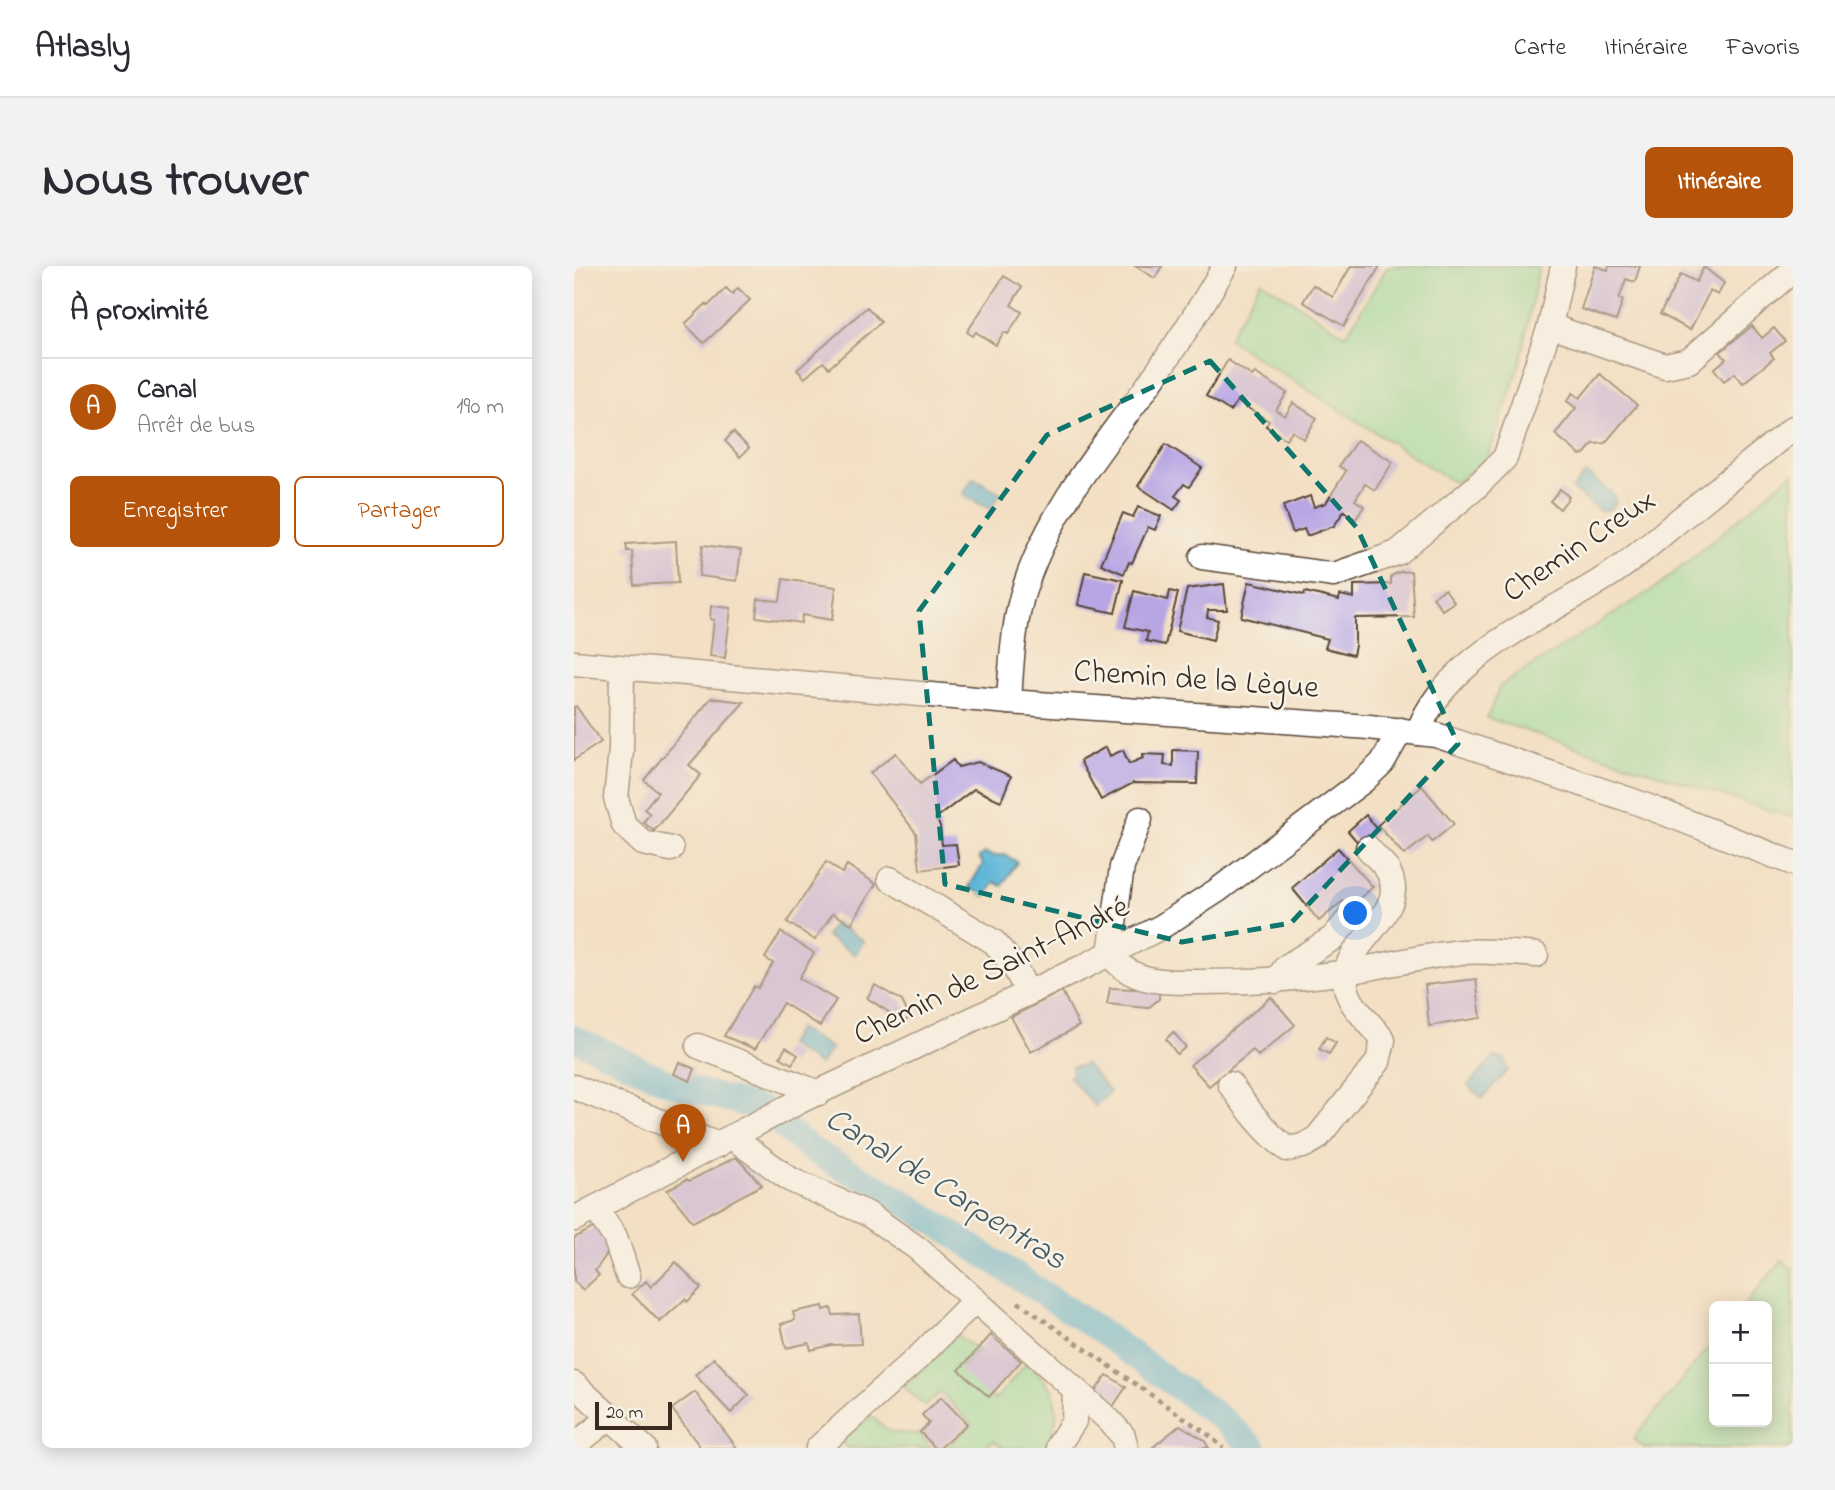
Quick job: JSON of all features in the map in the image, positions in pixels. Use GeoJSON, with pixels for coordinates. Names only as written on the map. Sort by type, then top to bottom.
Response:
{"type":"FeatureCollection","features":[{"type":"Feature","properties":{"kind":"street"},"geometry":{"type":"LineString","coordinates":[[1009,702],[1015,628],[1023,594],[1059,510],[1089,463],[1145,390],[1198,313],[1225,266]]}},
{"type":"Feature","properties":{"kind":"street"},"geometry":{"type":"LineString","coordinates":[[1202,557],[1334,575],[1397,553],[1475,488],[1505,458],[1550,326],[1563,266]]}},
{"type":"Feature","properties":{"kind":"street"},"geometry":{"type":"LineString","coordinates":[[1550,326],[1665,366],[1689,361],[1793,270]]}},
{"type":"Feature","properties":{"kind":"street","name":"Chemin Creux"},"geometry":{"type":"LineString","coordinates":[[1410,731],[1437,697],[1500,641],[1620,568],[1793,428]]}},
{"type":"Feature","properties":{"kind":"street","name":"Chemin de la Lègue"},"geometry":{"type":"LineString","coordinates":[[574,663],[1009,702],[1436,735],[1636,802],[1793,863]]}},
{"type":"Feature","properties":{"kind":"street"},"geometry":{"type":"LineString","coordinates":[[622,668],[621,750],[616,798],[624,825],[643,843],[671,849]]}},
{"type":"Feature","properties":{"kind":"street","name":"Chemin de Saint-André"},"geometry":{"type":"LineString","coordinates":[[584,1214],[810,1097],[1161,927],[1218,890],[1363,781],[1410,731]]}},
{"type":"Feature","properties":{"kind":"street"},"geometry":{"type":"LineString","coordinates":[[1140,820],[1122,867],[1110,953],[1117,965],[1132,974],[1157,982],[1276,981],[1462,952],[1496,951],[1536,955]]}},
{"type":"Feature","properties":{"kind":"street"},"geometry":{"type":"LineString","coordinates":[[1230,1084],[1255,1119],[1287,1149],[1303,1146],[1317,1138],[1378,1062],[1383,1040],[1351,1001],[1344,972],[1352,956],[1382,919],[1393,895],[1389,873],[1368,848]]}},
{"type":"Feature","properties":{"kind":"street"},"geometry":{"type":"LineString","coordinates":[[890,879],[994,942],[1014,966],[1028,993]]}},
{"type":"Feature","properties":{"kind":"street"},"geometry":{"type":"LineString","coordinates":[[1276,981],[1286,967],[1333,938],[1353,914]]}},
{"type":"Feature","properties":{"kind":"street"},"geometry":{"type":"LineString","coordinates":[[698,1046],[810,1097]]}},
{"type":"Feature","properties":{"kind":"street"},"geometry":{"type":"LineString","coordinates":[[574,1087],[733,1137],[791,1180],[868,1214],[917,1248],[1075,1390],[1116,1428],[1123,1436],[1126,1448]]}},
{"type":"Feature","properties":{"kind":"street"},"geometry":{"type":"LineString","coordinates":[[584,1214],[615,1237],[628,1276]]}},
{"type":"Feature","properties":{"kind":"street"},"geometry":{"type":"LineString","coordinates":[[818,1448],[923,1353],[975,1300]]}},
{"type":"Feature","properties":{"kind":"street"},"geometry":{"type":"LineString","coordinates":[[574,1384],[644,1448]]}},
{"type":"Feature","properties":{"kind":"street"},"geometry":{"type":"LineString","coordinates":[[1059,1448],[1074,1421],[1075,1390]]}},
{"type":"Feature","properties":{"kind":"street"},"geometry":{"type":"LineString","coordinates":[[574,1446],[610,1417]]}},
{"type":"Feature","properties":{"kind":"highlighted area"},"geometry":{"type":"Polygon","coordinates":[[[1210,361],[1357,528],[1458,744],[1291,923],[1182,942],[945,884],[919,611],[1047,435],[1210,361]]]}},
{"type":"Feature","properties":{"kind":"green space"},"geometry":{"type":"Polygon","coordinates":[[[1388,266],[1539,266],[1520,363],[1487,459],[1455,483],[1228,339],[1261,281],[1346,335],[1388,266]]]}},
{"type":"Feature","properties":{"kind":"green space"},"geometry":{"type":"Polygon","coordinates":[[[1793,473],[1793,818],[1487,718],[1500,686],[1661,584],[1793,473]]]}},
{"type":"Feature","properties":{"kind":"green space"},"geometry":{"type":"Polygon","coordinates":[[[1782,1260],[1793,1269],[1793,1448],[1644,1448],[1633,1439],[1709,1347],[1709,1427],[1772,1427],[1772,1301],[1748,1301],[1782,1260]]]}},
{"type":"Feature","properties":{"kind":"green space"},"geometry":{"type":"Polygon","coordinates":[[[956,1335],[977,1349],[961,1368],[995,1400],[1028,1361],[1053,1391],[1057,1416],[1047,1448],[1004,1448],[994,1441],[984,1448],[946,1448],[971,1424],[941,1392],[925,1406],[904,1387],[956,1335]]]}},
{"type":"Feature","properties":{"kind":"green space"},"geometry":{"type":"Polygon","coordinates":[[[871,1416],[890,1432],[919,1434],[931,1448],[847,1448],[840,1440],[871,1416]]]}},
{"type":"Feature","properties":{"kind":"water"},"geometry":{"type":"Polygon","coordinates":[[[1586,473],[1613,494],[1615,503],[1610,509],[1600,511],[1572,489],[1586,473]]]}},
{"type":"Feature","properties":{"kind":"water"},"geometry":{"type":"Polygon","coordinates":[[[973,478],[1001,493],[990,509],[963,495],[973,478]]]}},
{"type":"Feature","properties":{"kind":"water"},"geometry":{"type":"Polygon","coordinates":[[[985,853],[993,856],[1005,855],[1017,862],[1002,886],[995,882],[985,897],[969,887],[983,864],[979,857],[985,853]]]}},
{"type":"Feature","properties":{"kind":"water"},"geometry":{"type":"Polygon","coordinates":[[[835,922],[864,941],[855,955],[826,936],[835,922]]]}},
{"type":"Feature","properties":{"kind":"water"},"geometry":{"type":"Polygon","coordinates":[[[798,1028],[831,1048],[820,1065],[788,1045],[798,1028]]]}},
{"type":"Feature","properties":{"kind":"water"},"geometry":{"type":"Polygon","coordinates":[[[1494,1057],[1505,1059],[1508,1070],[1482,1098],[1468,1085],[1494,1057]]]}},
{"type":"Feature","properties":{"kind":"water"},"geometry":{"type":"Polygon","coordinates":[[[1085,1063],[1110,1092],[1095,1106],[1069,1077],[1072,1074],[1072,1066],[1085,1063]]]}},
{"type":"Feature","properties":{"kind":"building"},"geometry":{"type":"Polygon","coordinates":[[[1135,266],[1162,266],[1155,278],[1135,266]]]}},
{"type":"Feature","properties":{"kind":"building"},"geometry":{"type":"Polygon","coordinates":[[[1351,266],[1380,266],[1344,326],[1303,302],[1313,285],[1333,297],[1351,266]]]}},
{"type":"Feature","properties":{"kind":"building"},"geometry":{"type":"Polygon","coordinates":[[[1595,266],[1608,270],[1609,266],[1640,266],[1635,282],[1626,279],[1619,299],[1623,300],[1616,321],[1581,309],[1595,266]]]}},
{"type":"Feature","properties":{"kind":"building"},"geometry":{"type":"Polygon","coordinates":[[[1704,267],[1724,283],[1718,295],[1710,291],[1690,330],[1660,314],[1681,274],[1696,282],[1704,267]]]}},
{"type":"Feature","properties":{"kind":"building"},"geometry":{"type":"Polygon","coordinates":[[[1004,276],[1022,287],[1011,305],[1022,312],[1008,334],[1004,332],[996,345],[976,332],[973,336],[967,332],[1004,276]]]}},
{"type":"Feature","properties":{"kind":"building"},"geometry":{"type":"Polygon","coordinates":[[[726,288],[732,294],[738,288],[750,300],[704,343],[685,324],[726,288]]]}},
{"type":"Feature","properties":{"kind":"building"},"geometry":{"type":"Polygon","coordinates":[[[867,307],[881,322],[829,368],[823,362],[805,378],[797,370],[867,307]]]}},
{"type":"Feature","properties":{"kind":"building"},"geometry":{"type":"Polygon","coordinates":[[[1752,326],[1762,338],[1774,328],[1785,341],[1770,353],[1774,358],[1743,383],[1735,373],[1724,381],[1714,369],[1726,359],[1720,352],[1752,326]]]}},
{"type":"Feature","properties":{"kind":"building"},"geometry":{"type":"Polygon","coordinates":[[[1228,360],[1252,376],[1255,373],[1287,393],[1276,410],[1285,416],[1293,403],[1317,418],[1304,439],[1292,431],[1286,439],[1266,426],[1269,421],[1237,401],[1230,411],[1206,396],[1228,360]]]}},
{"type":"Feature","properties":{"kind":"building"},"geometry":{"type":"Polygon","coordinates":[[[1600,374],[1637,405],[1605,443],[1593,444],[1580,455],[1555,434],[1576,408],[1567,401],[1573,393],[1580,398],[1600,374]]]}},
{"type":"Feature","properties":{"kind":"building"},"geometry":{"type":"Polygon","coordinates":[[[733,432],[749,448],[740,457],[725,441],[733,432]]]}},
{"type":"Feature","properties":{"kind":"building"},"geometry":{"type":"Polygon","coordinates":[[[1357,440],[1393,462],[1375,490],[1365,484],[1355,500],[1364,506],[1356,519],[1344,511],[1334,526],[1307,536],[1304,529],[1293,533],[1283,506],[1310,496],[1314,507],[1326,503],[1346,471],[1339,466],[1357,440]]]}},
{"type":"Feature","properties":{"kind":"building"},"geometry":{"type":"Polygon","coordinates":[[[1166,444],[1202,468],[1189,487],[1184,484],[1175,496],[1181,500],[1174,510],[1138,486],[1166,444]]]}},
{"type":"Feature","properties":{"kind":"building"},"geometry":{"type":"Polygon","coordinates":[[[1560,489],[1569,497],[1560,509],[1550,501],[1560,489]]]}},
{"type":"Feature","properties":{"kind":"building"},"geometry":{"type":"Polygon","coordinates":[[[1138,507],[1161,516],[1155,530],[1148,527],[1132,563],[1129,562],[1124,574],[1101,564],[1123,513],[1133,517],[1138,507]]]}},
{"type":"Feature","properties":{"kind":"building"},"geometry":{"type":"Polygon","coordinates":[[[676,541],[678,583],[634,585],[632,551],[627,551],[626,544],[676,541]]]}},
{"type":"Feature","properties":{"kind":"building"},"geometry":{"type":"Polygon","coordinates":[[[703,545],[741,550],[737,581],[699,576],[703,545]]]}},
{"type":"Feature","properties":{"kind":"building"},"geometry":{"type":"Polygon","coordinates":[[[1411,571],[1414,617],[1355,618],[1353,655],[1325,648],[1328,639],[1241,617],[1249,582],[1339,600],[1340,595],[1354,598],[1354,585],[1391,584],[1391,576],[1411,571]]]}},
{"type":"Feature","properties":{"kind":"building"},"geometry":{"type":"Polygon","coordinates":[[[1085,572],[1123,580],[1115,613],[1078,605],[1085,572]]]}},
{"type":"Feature","properties":{"kind":"building"},"geometry":{"type":"Polygon","coordinates":[[[783,579],[836,587],[832,620],[802,615],[801,623],[756,617],[758,599],[780,601],[783,579]]]}},
{"type":"Feature","properties":{"kind":"building"},"geometry":{"type":"Polygon","coordinates":[[[1224,584],[1227,610],[1208,610],[1207,617],[1218,620],[1213,640],[1177,631],[1187,589],[1224,584]]]}},
{"type":"Feature","properties":{"kind":"building"},"geometry":{"type":"Polygon","coordinates":[[[1445,589],[1454,602],[1442,610],[1433,597],[1445,589]]]}},
{"type":"Feature","properties":{"kind":"building"},"geometry":{"type":"Polygon","coordinates":[[[1134,591],[1168,600],[1170,591],[1178,593],[1165,645],[1146,641],[1148,632],[1125,627],[1134,591]]]}},
{"type":"Feature","properties":{"kind":"building"},"geometry":{"type":"Polygon","coordinates":[[[711,606],[731,608],[725,658],[710,656],[714,620],[710,619],[711,606]]]}},
{"type":"Feature","properties":{"kind":"building"},"geometry":{"type":"Polygon","coordinates":[[[711,698],[744,702],[689,765],[701,775],[654,831],[643,822],[650,814],[644,809],[658,792],[644,780],[711,698]]]}},
{"type":"Feature","properties":{"kind":"building"},"geometry":{"type":"Polygon","coordinates":[[[576,706],[601,742],[574,760],[574,707],[576,706]]]}},
{"type":"Feature","properties":{"kind":"building"},"geometry":{"type":"Polygon","coordinates":[[[1106,747],[1110,756],[1123,750],[1129,764],[1143,758],[1143,754],[1165,755],[1164,765],[1173,766],[1173,750],[1198,751],[1197,784],[1133,783],[1101,800],[1080,761],[1106,747]]]}},
{"type":"Feature","properties":{"kind":"building"},"geometry":{"type":"Polygon","coordinates":[[[896,753],[920,784],[953,760],[958,767],[978,762],[1011,776],[1001,801],[974,789],[935,819],[940,826],[942,845],[956,844],[959,865],[920,870],[916,833],[870,773],[896,753]]]}},
{"type":"Feature","properties":{"kind":"building"},"geometry":{"type":"Polygon","coordinates":[[[1422,786],[1454,824],[1432,842],[1428,836],[1404,855],[1378,825],[1422,786]]]}},
{"type":"Feature","properties":{"kind":"building"},"geometry":{"type":"Polygon","coordinates":[[[1366,815],[1379,831],[1361,846],[1348,831],[1366,815]]]}},
{"type":"Feature","properties":{"kind":"building"},"geometry":{"type":"Polygon","coordinates":[[[1338,848],[1373,887],[1348,908],[1343,901],[1319,921],[1292,888],[1338,848]]]}},
{"type":"Feature","properties":{"kind":"building"},"geometry":{"type":"Polygon","coordinates":[[[826,862],[842,873],[847,865],[876,884],[851,924],[833,913],[815,940],[787,922],[826,862]]]}},
{"type":"Feature","properties":{"kind":"building"},"geometry":{"type":"Polygon","coordinates":[[[781,932],[814,953],[799,978],[836,1000],[820,1026],[783,1003],[755,1049],[724,1036],[754,986],[758,988],[773,963],[765,958],[781,932]]]}},
{"type":"Feature","properties":{"kind":"building"},"geometry":{"type":"Polygon","coordinates":[[[1476,979],[1481,1018],[1429,1026],[1425,985],[1476,979]]]}},
{"type":"Feature","properties":{"kind":"building"},"geometry":{"type":"Polygon","coordinates":[[[875,985],[902,1001],[910,1018],[895,1025],[890,1013],[867,998],[875,985]]]}},
{"type":"Feature","properties":{"kind":"building"},"geometry":{"type":"Polygon","coordinates":[[[1110,988],[1159,990],[1159,999],[1148,1008],[1107,1004],[1110,988]]]}},
{"type":"Feature","properties":{"kind":"building"},"geometry":{"type":"Polygon","coordinates":[[[1062,991],[1079,1026],[1031,1052],[1011,1017],[1062,991]]]}},
{"type":"Feature","properties":{"kind":"building"},"geometry":{"type":"Polygon","coordinates":[[[1271,997],[1295,1025],[1258,1056],[1253,1050],[1209,1086],[1190,1065],[1271,997]]]}},
{"type":"Feature","properties":{"kind":"building"},"geometry":{"type":"Polygon","coordinates":[[[1173,1032],[1186,1047],[1177,1054],[1166,1039],[1173,1032]]]}},
{"type":"Feature","properties":{"kind":"building"},"geometry":{"type":"Polygon","coordinates":[[[1326,1037],[1336,1043],[1329,1054],[1319,1049],[1326,1037]]]}},
{"type":"Feature","properties":{"kind":"building"},"geometry":{"type":"Polygon","coordinates":[[[786,1047],[798,1055],[792,1064],[780,1057],[786,1047]]]}},
{"type":"Feature","properties":{"kind":"building"},"geometry":{"type":"Polygon","coordinates":[[[679,1062],[695,1069],[690,1081],[674,1074],[679,1062]]]}},
{"type":"Feature","properties":{"kind":"building"},"geometry":{"type":"Polygon","coordinates":[[[736,1157],[762,1185],[693,1222],[667,1190],[736,1157]]]}},
{"type":"Feature","properties":{"kind":"building"},"geometry":{"type":"Polygon","coordinates":[[[595,1227],[609,1251],[595,1271],[599,1275],[583,1290],[574,1281],[574,1238],[595,1227]]]}},
{"type":"Feature","properties":{"kind":"building"},"geometry":{"type":"Polygon","coordinates":[[[676,1262],[701,1288],[660,1322],[632,1294],[646,1281],[651,1287],[676,1262]]]}},
{"type":"Feature","properties":{"kind":"building"},"geometry":{"type":"Polygon","coordinates":[[[823,1306],[824,1310],[831,1308],[833,1315],[859,1314],[861,1344],[831,1345],[811,1350],[809,1343],[786,1348],[781,1324],[795,1320],[793,1312],[823,1306]]]}},
{"type":"Feature","properties":{"kind":"building"},"geometry":{"type":"Polygon","coordinates":[[[991,1335],[1021,1361],[989,1397],[959,1370],[991,1335]]]}},
{"type":"Feature","properties":{"kind":"building"},"geometry":{"type":"Polygon","coordinates":[[[714,1358],[749,1395],[731,1413],[695,1375],[714,1358]]]}},
{"type":"Feature","properties":{"kind":"building"},"geometry":{"type":"Polygon","coordinates":[[[1107,1375],[1126,1387],[1112,1408],[1092,1395],[1107,1375]]]}},
{"type":"Feature","properties":{"kind":"building"},"geometry":{"type":"Polygon","coordinates":[[[695,1392],[737,1448],[701,1448],[672,1409],[695,1392]]]}},
{"type":"Feature","properties":{"kind":"building"},"geometry":{"type":"Polygon","coordinates":[[[941,1397],[967,1424],[940,1448],[935,1448],[920,1432],[929,1423],[922,1415],[941,1397]]]}},
{"type":"Feature","properties":{"kind":"building"},"geometry":{"type":"Polygon","coordinates":[[[1180,1425],[1204,1440],[1209,1448],[1152,1448],[1180,1425]]]}},
{"type":"Feature","properties":{"kind":"waterway","name":"Canal de Carpentras"},"geometry":{"type":"LineString","coordinates":[[574,1038],[672,1084],[763,1109],[810,1149],[907,1204],[1103,1333],[1226,1422],[1254,1448]]}},
{"type":"Feature","properties":{"kind":"place","name":"Canal"},"geometry":{"type":"Point","coordinates":[683,1162]}}]}
